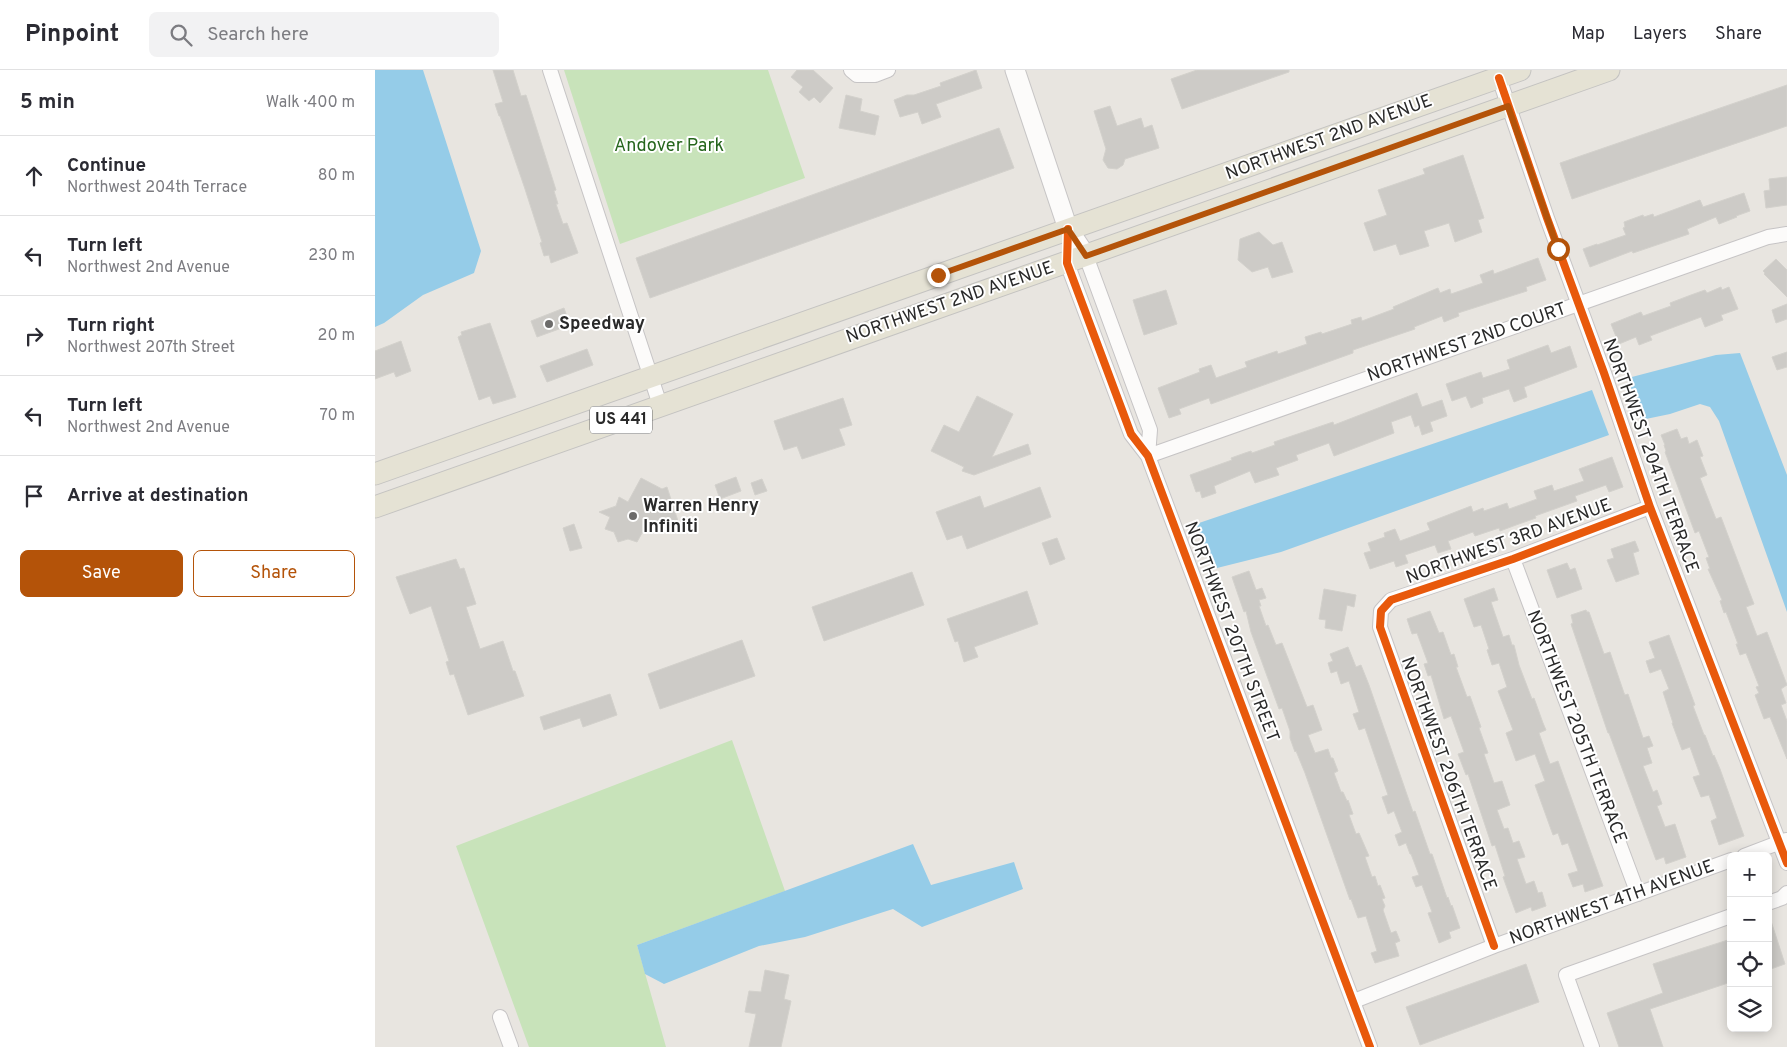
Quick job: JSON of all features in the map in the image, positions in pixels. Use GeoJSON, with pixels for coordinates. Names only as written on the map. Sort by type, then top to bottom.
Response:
{"type":"FeatureCollection","features":[{"type":"Feature","properties":{"kind":"main road","name":"NORTHWEST 2ND AVENUE"},"geometry":{"type":"LineString","coordinates":[[375,474],[1520,70]]}},
{"type":"Feature","properties":{"kind":"main road","name":"NORTHWEST 2ND AVENUE"},"geometry":{"type":"LineString","coordinates":[[375,507],[1609,70]]}},
{"type":"Feature","properties":{"kind":"street"},"geometry":{"type":"LineString","coordinates":[[550,70],[660,406]]}},
{"type":"Feature","properties":{"kind":"street"},"geometry":{"type":"LineString","coordinates":[[854,72],[875,75],[888,70]]}},
{"type":"Feature","properties":{"kind":"street","name":"NORTHWEST 207TH STREET"},"geometry":{"type":"LineString","coordinates":[[1015,70],[1068,229],[1131,434],[1148,456],[1370,1047]]}},
{"type":"Feature","properties":{"kind":"street","name":"NORTHWEST 204TH TERRACE"},"geometry":{"type":"LineString","coordinates":[[1499,78],[1650,507],[1783,841],[1787,862]]}},
{"type":"Feature","properties":{"kind":"street","name":"NORTHWEST 2ND COURT"},"geometry":{"type":"LineString","coordinates":[[1148,456],[1768,237],[1787,234]]}},
{"type":"Feature","properties":{"kind":"street","name":"NORTHWEST 207TH STREET"},"geometry":{"type":"LineString","coordinates":[[1077,259],[1150,430],[1148,456]]}},
{"type":"Feature","properties":{"kind":"street","name":"NORTHWEST 3RD AVENUE"},"geometry":{"type":"LineString","coordinates":[[1381,611],[1391,600],[1513,559],[1650,507]]}},
{"type":"Feature","properties":{"kind":"street","name":"NORTHWEST 205TH TERRACE"},"geometry":{"type":"LineString","coordinates":[[1513,559],[1639,894]]}},
{"type":"Feature","properties":{"kind":"street","name":"NORTHWEST 206TH TERRACE"},"geometry":{"type":"LineString","coordinates":[[1381,611],[1379,627],[1494,946]]}},
{"type":"Feature","properties":{"kind":"street"},"geometry":{"type":"LineString","coordinates":[[1754,852],[1783,841]]}},
{"type":"Feature","properties":{"kind":"street","name":"NORTHWEST 4TH AVENUE"},"geometry":{"type":"LineString","coordinates":[[1354,1001],[1494,946],[1727,861]]}},
{"type":"Feature","properties":{"kind":"street"},"geometry":{"type":"LineString","coordinates":[[1772,902],[1782,898],[1787,893]]}},
{"type":"Feature","properties":{"kind":"street"},"geometry":{"type":"LineString","coordinates":[[1592,1047],[1566,975],[1727,917]]}},
{"type":"Feature","properties":{"kind":"street"},"geometry":{"type":"LineString","coordinates":[[500,1017],[511,1047]]}},
{"type":"Feature","properties":{"kind":"green space","name":"Andover Park"},"geometry":{"type":"Polygon","coordinates":[[[564,70],[768,70],[805,178],[620,244],[564,70]]]}},
{"type":"Feature","properties":{"kind":"green space"},"geometry":{"type":"Polygon","coordinates":[[[732,740],[785,891],[637,945],[666,1047],[529,1047],[456,846],[732,740]]]}},
{"type":"Feature","properties":{"kind":"water"},"geometry":{"type":"Polygon","coordinates":[[[375,70],[423,70],[481,251],[474,273],[423,295],[384,323],[375,327],[375,70]]]}},
{"type":"Feature","properties":{"kind":"water"},"geometry":{"type":"Polygon","coordinates":[[[1740,353],[1787,475],[1787,612],[1719,421],[1710,407],[1700,404],[1670,414],[1641,420],[1628,378],[1716,355],[1740,353]]]}},
{"type":"Feature","properties":{"kind":"water"},"geometry":{"type":"Polygon","coordinates":[[[1592,390],[1609,435],[1281,552],[1213,569],[1196,524],[1592,390]]]}},
{"type":"Feature","properties":{"kind":"water"},"geometry":{"type":"Polygon","coordinates":[[[913,844],[931,885],[1014,862],[1023,889],[922,927],[893,909],[805,937],[759,946],[664,984],[645,974],[637,945],[913,844]]]}},
{"type":"Feature","properties":{"kind":"building"},"geometry":{"type":"Polygon","coordinates":[[[493,70],[513,70],[521,96],[526,95],[556,190],[554,191],[558,204],[556,204],[563,224],[567,223],[578,253],[551,263],[549,255],[544,256],[540,243],[542,242],[525,189],[495,104],[503,102],[493,70]]]}},
{"type":"Feature","properties":{"kind":"building"},"geometry":{"type":"Polygon","coordinates":[[[797,70],[813,70],[833,88],[820,103],[814,97],[809,101],[799,92],[803,87],[791,77],[797,70]]]}},
{"type":"Feature","properties":{"kind":"building"},"geometry":{"type":"Polygon","coordinates":[[[976,70],[982,88],[936,104],[941,117],[922,124],[918,112],[900,117],[894,100],[941,86],[940,83],[976,70]]]}},
{"type":"Feature","properties":{"kind":"building"},"geometry":{"type":"Polygon","coordinates":[[[1197,70],[1289,70],[1289,72],[1182,109],[1171,79],[1197,70]]]}},
{"type":"Feature","properties":{"kind":"building"},"geometry":{"type":"Polygon","coordinates":[[[1787,85],[1787,126],[1572,199],[1560,163],[1787,85]]]}},
{"type":"Feature","properties":{"kind":"building"},"geometry":{"type":"Polygon","coordinates":[[[846,95],[862,99],[860,111],[879,116],[875,135],[839,128],[846,95]]]}},
{"type":"Feature","properties":{"kind":"building"},"geometry":{"type":"Polygon","coordinates":[[[1110,106],[1117,126],[1141,118],[1144,128],[1152,125],[1159,148],[1125,159],[1123,165],[1117,169],[1108,168],[1103,160],[1106,149],[1094,111],[1110,106]]]}},
{"type":"Feature","properties":{"kind":"building"},"geometry":{"type":"Polygon","coordinates":[[[999,128],[1014,168],[650,298],[636,258],[999,128]]]}},
{"type":"Feature","properties":{"kind":"building"},"geometry":{"type":"Polygon","coordinates":[[[1463,155],[1484,218],[1478,220],[1482,232],[1455,242],[1449,223],[1424,231],[1429,246],[1400,255],[1396,244],[1374,251],[1364,223],[1387,215],[1378,190],[1425,174],[1423,169],[1463,155]]]}},
{"type":"Feature","properties":{"kind":"building"},"geometry":{"type":"Polygon","coordinates":[[[1787,177],[1787,205],[1766,208],[1764,191],[1770,190],[1769,179],[1787,177]]]}},
{"type":"Feature","properties":{"kind":"building"},"geometry":{"type":"Polygon","coordinates":[[[1744,193],[1750,211],[1719,224],[1716,217],[1687,229],[1689,234],[1633,253],[1632,251],[1590,267],[1583,249],[1626,235],[1623,228],[1625,227],[1624,222],[1643,215],[1644,217],[1653,214],[1654,217],[1700,200],[1703,207],[1744,193]]]}},
{"type":"Feature","properties":{"kind":"building"},"geometry":{"type":"Polygon","coordinates":[[[1259,232],[1273,245],[1282,242],[1293,272],[1272,278],[1268,267],[1252,272],[1238,260],[1240,239],[1259,232]]]}},
{"type":"Feature","properties":{"kind":"building"},"geometry":{"type":"Polygon","coordinates":[[[1538,258],[1546,280],[1526,287],[1527,291],[1458,313],[1459,316],[1444,322],[1442,316],[1414,327],[1415,329],[1353,350],[1353,353],[1211,404],[1209,398],[1179,409],[1181,414],[1169,418],[1158,388],[1200,372],[1199,369],[1211,365],[1216,378],[1247,367],[1245,362],[1277,351],[1278,354],[1307,344],[1305,337],[1321,332],[1322,334],[1352,324],[1351,320],[1361,317],[1362,321],[1394,309],[1393,307],[1438,288],[1440,293],[1450,289],[1451,294],[1483,283],[1480,275],[1493,270],[1494,274],[1538,258]]]}},
{"type":"Feature","properties":{"kind":"building"},"geometry":{"type":"Polygon","coordinates":[[[1776,259],[1787,270],[1787,297],[1763,271],[1776,259]]]}},
{"type":"Feature","properties":{"kind":"building"},"geometry":{"type":"Polygon","coordinates":[[[1721,287],[1722,290],[1729,287],[1738,309],[1721,315],[1723,320],[1705,327],[1701,317],[1650,336],[1652,340],[1639,345],[1636,337],[1619,344],[1611,324],[1641,312],[1643,316],[1671,306],[1670,303],[1691,295],[1705,290],[1707,293],[1721,287]]]}},
{"type":"Feature","properties":{"kind":"building"},"geometry":{"type":"Polygon","coordinates":[[[1166,290],[1177,324],[1144,335],[1133,300],[1166,290]]]}},
{"type":"Feature","properties":{"kind":"building"},"geometry":{"type":"Polygon","coordinates":[[[1787,304],[1787,319],[1776,323],[1772,310],[1787,304]]]}},
{"type":"Feature","properties":{"kind":"building"},"geometry":{"type":"Polygon","coordinates":[[[564,308],[570,325],[537,337],[531,321],[564,308]]]}},
{"type":"Feature","properties":{"kind":"building"},"geometry":{"type":"Polygon","coordinates":[[[490,323],[516,397],[493,404],[490,396],[479,400],[458,337],[462,335],[461,332],[490,323]]]}},
{"type":"Feature","properties":{"kind":"building"},"geometry":{"type":"Polygon","coordinates":[[[401,341],[411,371],[396,377],[394,372],[375,379],[375,351],[401,341]]]}},
{"type":"Feature","properties":{"kind":"building"},"geometry":{"type":"Polygon","coordinates":[[[1548,345],[1551,353],[1570,346],[1577,367],[1524,387],[1527,397],[1514,402],[1509,389],[1482,398],[1483,403],[1471,408],[1466,396],[1452,401],[1446,384],[1481,372],[1483,378],[1510,369],[1507,360],[1548,345]]]}},
{"type":"Feature","properties":{"kind":"building"},"geometry":{"type":"Polygon","coordinates":[[[587,349],[593,365],[547,382],[540,366],[587,349]]]}},
{"type":"Feature","properties":{"kind":"building"},"geometry":{"type":"Polygon","coordinates":[[[1787,352],[1787,367],[1777,370],[1772,357],[1787,352]]]}},
{"type":"Feature","properties":{"kind":"building"},"geometry":{"type":"Polygon","coordinates":[[[1417,393],[1422,407],[1442,400],[1447,416],[1430,422],[1433,431],[1422,435],[1419,425],[1415,427],[1411,415],[1391,422],[1394,433],[1334,456],[1329,443],[1296,455],[1298,460],[1276,468],[1279,475],[1255,483],[1250,471],[1214,486],[1216,493],[1202,498],[1200,491],[1196,492],[1190,475],[1232,460],[1231,458],[1245,453],[1251,451],[1252,453],[1275,445],[1274,442],[1333,422],[1334,425],[1417,393]]]}},
{"type":"Feature","properties":{"kind":"building"},"geometry":{"type":"Polygon","coordinates":[[[977,396],[1013,414],[992,457],[1028,444],[1031,454],[974,475],[962,471],[964,467],[931,451],[944,425],[959,432],[977,396]]]}},
{"type":"Feature","properties":{"kind":"building"},"geometry":{"type":"Polygon","coordinates":[[[843,398],[852,425],[839,429],[845,445],[802,459],[797,446],[784,450],[774,421],[843,398]]]}},
{"type":"Feature","properties":{"kind":"building"},"geometry":{"type":"Polygon","coordinates":[[[1677,429],[1681,439],[1687,437],[1689,444],[1697,440],[1703,456],[1700,457],[1707,475],[1700,478],[1716,519],[1721,517],[1754,604],[1746,607],[1757,636],[1767,632],[1787,685],[1781,689],[1786,703],[1781,705],[1787,721],[1787,759],[1770,717],[1764,719],[1755,695],[1759,693],[1756,687],[1759,686],[1746,653],[1740,655],[1736,644],[1738,644],[1720,601],[1722,600],[1708,569],[1710,569],[1706,558],[1709,557],[1699,531],[1695,533],[1665,452],[1665,445],[1661,435],[1677,429]]]}},
{"type":"Feature","properties":{"kind":"building"},"geometry":{"type":"Polygon","coordinates":[[[1612,457],[1623,487],[1609,492],[1606,485],[1575,496],[1577,501],[1500,531],[1499,528],[1475,536],[1473,532],[1448,541],[1451,549],[1438,553],[1435,545],[1405,555],[1408,563],[1396,567],[1394,561],[1370,569],[1364,553],[1371,551],[1368,543],[1385,537],[1384,533],[1395,529],[1400,541],[1430,530],[1427,523],[1471,506],[1473,512],[1483,508],[1484,511],[1507,503],[1509,509],[1537,499],[1534,491],[1552,485],[1554,491],[1584,481],[1579,469],[1612,457]]]}},
{"type":"Feature","properties":{"kind":"building"},"geometry":{"type":"Polygon","coordinates":[[[736,477],[741,491],[720,499],[715,485],[736,477]]]}},
{"type":"Feature","properties":{"kind":"building"},"geometry":{"type":"Polygon","coordinates":[[[641,478],[662,489],[667,487],[678,521],[642,533],[637,542],[628,539],[618,542],[614,532],[605,529],[610,517],[599,512],[616,506],[619,497],[628,502],[641,478]]]}},
{"type":"Feature","properties":{"kind":"building"},"geometry":{"type":"Polygon","coordinates":[[[762,479],[767,491],[755,495],[751,483],[762,479]]]}},
{"type":"Feature","properties":{"kind":"building"},"geometry":{"type":"Polygon","coordinates":[[[1040,487],[1051,517],[967,549],[962,535],[947,540],[936,512],[980,496],[984,508],[1040,487]]]}},
{"type":"Feature","properties":{"kind":"building"},"geometry":{"type":"Polygon","coordinates":[[[574,524],[582,548],[570,551],[563,528],[574,524]]]}},
{"type":"Feature","properties":{"kind":"building"},"geometry":{"type":"Polygon","coordinates":[[[1057,538],[1065,559],[1050,565],[1042,543],[1057,538]]]}},
{"type":"Feature","properties":{"kind":"building"},"geometry":{"type":"Polygon","coordinates":[[[1635,541],[1639,551],[1633,553],[1639,574],[1616,582],[1607,560],[1614,558],[1611,549],[1635,541]]]}},
{"type":"Feature","properties":{"kind":"building"},"geometry":{"type":"Polygon","coordinates":[[[456,559],[460,569],[464,568],[476,604],[466,607],[480,649],[503,641],[524,696],[468,715],[454,674],[450,675],[446,662],[449,661],[431,606],[410,614],[396,577],[456,559]]]}},
{"type":"Feature","properties":{"kind":"building"},"geometry":{"type":"Polygon","coordinates":[[[1567,563],[1570,570],[1575,568],[1582,589],[1557,598],[1547,570],[1567,563]]]}},
{"type":"Feature","properties":{"kind":"building"},"geometry":{"type":"Polygon","coordinates":[[[1249,571],[1256,590],[1262,588],[1266,598],[1259,600],[1261,606],[1259,606],[1266,626],[1268,625],[1276,645],[1282,643],[1307,707],[1313,705],[1322,730],[1308,735],[1315,753],[1328,749],[1331,758],[1333,758],[1338,771],[1334,773],[1341,792],[1343,792],[1348,800],[1353,814],[1349,815],[1356,834],[1359,833],[1369,856],[1365,857],[1372,877],[1375,876],[1385,898],[1382,899],[1385,906],[1383,910],[1391,933],[1396,931],[1400,941],[1395,943],[1399,956],[1375,963],[1371,953],[1377,951],[1366,916],[1358,918],[1350,900],[1305,773],[1290,738],[1290,731],[1282,708],[1279,709],[1251,632],[1246,611],[1244,612],[1232,577],[1249,571]]]}},
{"type":"Feature","properties":{"kind":"building"},"geometry":{"type":"Polygon","coordinates":[[[912,572],[924,605],[824,641],[812,607],[912,572]]]}},
{"type":"Feature","properties":{"kind":"building"},"geometry":{"type":"Polygon","coordinates":[[[1494,588],[1498,600],[1491,602],[1503,637],[1509,635],[1512,645],[1514,645],[1519,665],[1546,730],[1539,733],[1550,764],[1558,761],[1603,886],[1585,892],[1583,884],[1573,887],[1568,874],[1578,871],[1568,843],[1562,845],[1558,833],[1553,835],[1535,785],[1545,781],[1535,754],[1516,761],[1506,733],[1513,730],[1498,691],[1507,687],[1499,663],[1492,665],[1481,625],[1474,627],[1464,599],[1494,588]]]}},
{"type":"Feature","properties":{"kind":"building"},"geometry":{"type":"Polygon","coordinates":[[[1324,589],[1356,595],[1354,607],[1347,605],[1342,631],[1325,628],[1326,620],[1319,619],[1324,589]]]}},
{"type":"Feature","properties":{"kind":"building"},"geometry":{"type":"Polygon","coordinates":[[[1027,591],[1038,624],[974,647],[978,657],[964,662],[958,641],[955,642],[947,619],[1027,591]]]}},
{"type":"Feature","properties":{"kind":"building"},"geometry":{"type":"Polygon","coordinates":[[[1586,610],[1589,612],[1604,654],[1610,652],[1624,693],[1625,695],[1628,694],[1643,738],[1649,736],[1653,746],[1647,748],[1652,763],[1643,766],[1653,792],[1657,790],[1662,804],[1657,806],[1665,827],[1675,824],[1686,857],[1666,864],[1664,857],[1656,860],[1608,733],[1571,624],[1573,623],[1571,615],[1586,610]]]}},
{"type":"Feature","properties":{"kind":"building"},"geometry":{"type":"Polygon","coordinates":[[[1430,611],[1439,633],[1443,632],[1451,655],[1454,654],[1458,667],[1456,667],[1467,697],[1470,696],[1481,727],[1479,728],[1488,753],[1484,754],[1494,783],[1502,781],[1510,805],[1497,810],[1504,829],[1508,828],[1513,843],[1519,841],[1525,857],[1517,859],[1526,884],[1534,881],[1538,893],[1542,892],[1546,906],[1532,911],[1531,907],[1516,913],[1503,877],[1505,876],[1495,845],[1492,846],[1468,774],[1466,775],[1458,754],[1464,752],[1451,716],[1444,719],[1431,675],[1428,676],[1424,664],[1428,663],[1417,633],[1412,634],[1407,619],[1430,611]]]}},
{"type":"Feature","properties":{"kind":"building"},"geometry":{"type":"Polygon","coordinates":[[[1669,635],[1695,705],[1693,706],[1720,769],[1744,836],[1719,845],[1711,821],[1717,818],[1709,795],[1701,797],[1693,777],[1700,775],[1690,747],[1682,750],[1672,723],[1663,692],[1669,689],[1661,669],[1650,673],[1646,661],[1655,658],[1649,642],[1669,635]]]}},
{"type":"Feature","properties":{"kind":"building"},"geometry":{"type":"Polygon","coordinates":[[[742,640],[755,676],[660,709],[648,674],[742,640]]]}},
{"type":"Feature","properties":{"kind":"building"},"geometry":{"type":"Polygon","coordinates":[[[1348,647],[1356,667],[1361,665],[1369,685],[1413,812],[1415,811],[1460,928],[1449,932],[1451,938],[1439,943],[1428,913],[1432,912],[1422,885],[1416,887],[1412,877],[1419,875],[1411,854],[1406,843],[1399,846],[1395,835],[1402,832],[1394,811],[1388,814],[1382,797],[1388,795],[1365,728],[1359,730],[1353,714],[1359,712],[1349,681],[1341,684],[1337,671],[1331,673],[1328,663],[1333,661],[1330,654],[1348,647]]]}},
{"type":"Feature","properties":{"kind":"building"},"geometry":{"type":"Polygon","coordinates":[[[610,694],[617,715],[583,727],[580,718],[544,730],[540,717],[610,694]]]}},
{"type":"Feature","properties":{"kind":"building"},"geometry":{"type":"Polygon","coordinates":[[[1772,924],[1785,964],[1772,969],[1772,924]]]}},
{"type":"Feature","properties":{"kind":"building"},"geometry":{"type":"Polygon","coordinates":[[[1727,940],[1727,983],[1650,1009],[1663,1047],[1619,1047],[1607,1013],[1663,993],[1653,964],[1727,940]]]}},
{"type":"Feature","properties":{"kind":"building"},"geometry":{"type":"Polygon","coordinates":[[[1526,964],[1539,1002],[1420,1045],[1406,1007],[1526,964]]]}},
{"type":"Feature","properties":{"kind":"building"},"geometry":{"type":"Polygon","coordinates":[[[765,970],[789,975],[784,999],[791,1001],[781,1047],[749,1047],[756,1014],[745,1012],[749,991],[761,992],[765,970]]]}},
{"type":"Feature","properties":{"kind":"cycle path"},"geometry":{"type":"LineString","coordinates":[[1499,78],[1650,507],[1787,863]]}},
{"type":"Feature","properties":{"kind":"cycle path"},"geometry":{"type":"LineString","coordinates":[[1068,229],[1067,263],[1131,434],[1148,456],[1370,1047]]}},
{"type":"Feature","properties":{"kind":"cycle path"},"geometry":{"type":"LineString","coordinates":[[1494,946],[1380,627],[1381,611],[1391,600],[1513,559],[1650,507]]}},
{"type":"Feature","properties":{"kind":"place","name":"Speedway"},"geometry":{"type":"Point","coordinates":[549,324]}},
{"type":"Feature","properties":{"kind":"place","name":"Warren Henry Infiniti"},"geometry":{"type":"Point","coordinates":[633,516]}},
{"type":"Feature","properties":{"kind":"route"},"geometry":{"type":"LineString","coordinates":[[938,275],[1068,229],[1086,256],[1508,106],[1558,249]]}}]}
